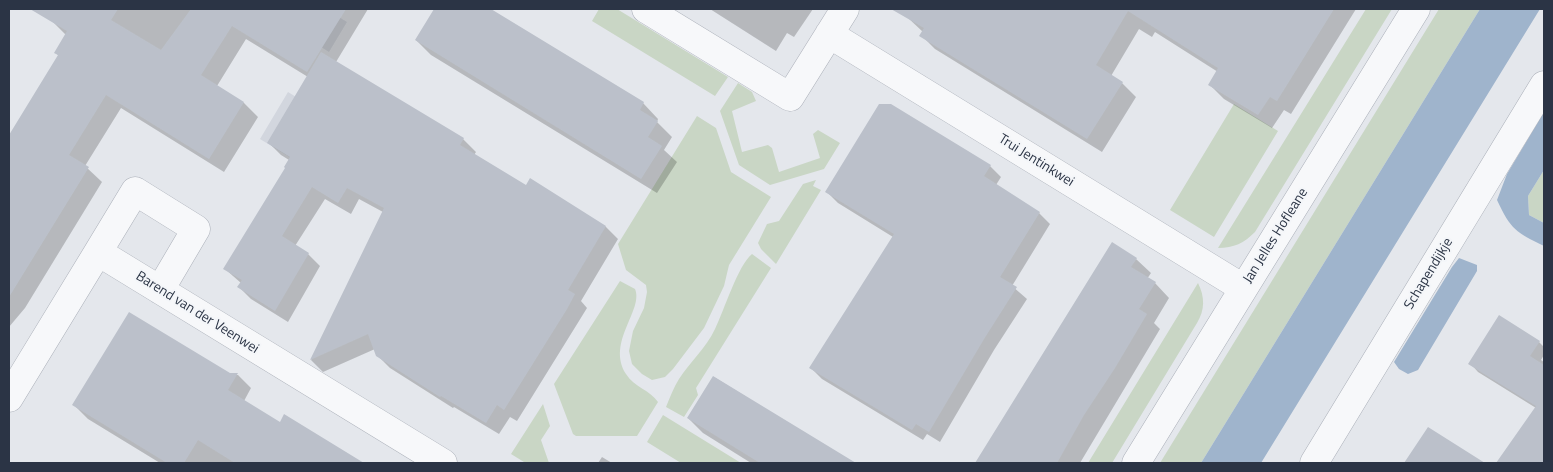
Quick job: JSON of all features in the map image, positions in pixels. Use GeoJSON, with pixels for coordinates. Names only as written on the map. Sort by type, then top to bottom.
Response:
{"type":"FeatureCollection","features":[{"type":"Feature","properties":{"kind":"street"},"geometry":{"type":"LineString","coordinates":[[646,9],[790,97],[844,9]]}},
{"type":"Feature","properties":{"kind":"street","name":"Jan Jelles Hofleane"},"geometry":{"type":"LineString","coordinates":[[1136,463],[1416,9]]}},
{"type":"Feature","properties":{"kind":"street","name":"Trui Jentinkwei"},"geometry":{"type":"LineString","coordinates":[[829,34],[1243,288]]}},
{"type":"Feature","properties":{"kind":"street","name":"Schapendijkje"},"geometry":{"type":"LineString","coordinates":[[1314,463],[1544,85]]}},
{"type":"Feature","properties":{"kind":"street"},"geometry":{"type":"LineString","coordinates":[[9,398],[135,192],[196,230],[160,290]]}},
{"type":"Feature","properties":{"kind":"street","name":"Barend van der Veenwei"},"geometry":{"type":"LineString","coordinates":[[98,252],[443,463]]}},
{"type":"Feature","properties":{"kind":"shaded area"},"geometry":{"type":"Polygon","coordinates":[[[300,9],[326,9],[347,22],[329,52],[289,27],[300,9]]]}},
{"type":"Feature","properties":{"kind":"shaded area"},"geometry":{"type":"Polygon","coordinates":[[[288,92],[324,114],[296,161],[260,139],[288,92]]]}},
{"type":"Feature","properties":{"kind":"green space"},"geometry":{"type":"Polygon","coordinates":[[[599,9],[617,9],[728,77],[715,96],[592,21],[599,9]]]}},
{"type":"Feature","properties":{"kind":"green space"},"geometry":{"type":"Polygon","coordinates":[[[1366,9],[1392,9],[1255,232],[1238,244],[1218,248],[1366,9]]]}},
{"type":"Feature","properties":{"kind":"green space"},"geometry":{"type":"Polygon","coordinates":[[[1439,9],[1480,9],[1201,463],[1160,463],[1439,9]]]}},
{"type":"Feature","properties":{"kind":"green space"},"geometry":{"type":"Polygon","coordinates":[[[738,83],[752,92],[756,101],[732,111],[742,152],[768,145],[772,148],[779,172],[820,158],[813,134],[818,130],[840,143],[824,169],[770,185],[739,165],[720,111],[738,83]]]}},
{"type":"Feature","properties":{"kind":"green space"},"geometry":{"type":"Polygon","coordinates":[[[1234,104],[1278,131],[1214,237],[1170,210],[1234,104]]]}},
{"type":"Feature","properties":{"kind":"green space"},"geometry":{"type":"Polygon","coordinates":[[[697,116],[716,128],[731,172],[771,197],[729,265],[724,286],[704,328],[665,377],[652,380],[642,374],[632,364],[629,351],[633,331],[644,308],[647,292],[646,285],[626,270],[618,244],[697,116]]]}},
{"type":"Feature","properties":{"kind":"green space"},"geometry":{"type":"Polygon","coordinates":[[[1544,170],[1544,223],[1529,215],[1528,196],[1544,170]]]}},
{"type":"Feature","properties":{"kind":"green space"},"geometry":{"type":"Polygon","coordinates":[[[816,180],[813,186],[821,190],[776,264],[761,249],[758,243],[767,224],[779,221],[803,184],[816,180]]]}},
{"type":"Feature","properties":{"kind":"green space"},"geometry":{"type":"Polygon","coordinates":[[[752,254],[771,268],[696,388],[698,395],[684,417],[666,407],[679,379],[711,336],[742,268],[752,254]]]}},
{"type":"Feature","properties":{"kind":"green space"},"geometry":{"type":"Polygon","coordinates":[[[620,281],[635,289],[636,297],[635,307],[622,339],[620,350],[621,362],[629,378],[651,394],[658,402],[637,436],[576,436],[573,434],[554,384],[620,281]]]}},
{"type":"Feature","properties":{"kind":"green space"},"geometry":{"type":"Polygon","coordinates":[[[1198,283],[1203,303],[1200,318],[1112,463],[1088,463],[1198,283]]]}},
{"type":"Feature","properties":{"kind":"green space"},"geometry":{"type":"Polygon","coordinates":[[[543,404],[550,426],[541,440],[549,463],[523,463],[511,454],[543,404]]]}},
{"type":"Feature","properties":{"kind":"green space"},"geometry":{"type":"Polygon","coordinates":[[[663,415],[741,463],[681,463],[647,442],[663,415]]]}},
{"type":"Feature","properties":{"kind":"water"},"geometry":{"type":"Polygon","coordinates":[[[1480,9],[1540,9],[1261,463],[1201,463],[1480,9]]]}},
{"type":"Feature","properties":{"kind":"water"},"geometry":{"type":"Polygon","coordinates":[[[1544,112],[1544,170],[1528,196],[1529,215],[1544,223],[1544,246],[1515,229],[1506,218],[1497,200],[1507,174],[1544,112]]]}},
{"type":"Feature","properties":{"kind":"water"},"geometry":{"type":"Polygon","coordinates":[[[1459,258],[1477,265],[1477,271],[1418,370],[1408,374],[1399,369],[1394,362],[1459,258]]]}},
{"type":"Feature","properties":{"kind":"building"},"geometry":{"type":"Polygon","coordinates":[[[30,9],[118,9],[111,20],[161,50],[191,9],[346,9],[307,72],[232,26],[201,75],[244,102],[209,159],[106,95],[69,155],[89,167],[9,297],[9,135],[58,55],[54,53],[67,31],[30,9]]]}},
{"type":"Feature","properties":{"kind":"building"},"geometry":{"type":"Polygon","coordinates":[[[434,9],[491,9],[644,102],[640,110],[658,121],[648,137],[662,146],[641,179],[415,40],[434,9]]]}},
{"type":"Feature","properties":{"kind":"building"},"geometry":{"type":"Polygon","coordinates":[[[891,9],[1334,9],[1277,101],[1270,97],[1258,115],[1208,85],[1218,68],[1128,11],[1096,65],[1123,82],[1087,139],[919,36],[924,28],[891,9]]]}},
{"type":"Feature","properties":{"kind":"building"},"geometry":{"type":"Polygon","coordinates":[[[321,52],[464,138],[460,145],[526,185],[530,178],[606,226],[568,290],[575,294],[567,309],[504,410],[497,405],[486,423],[440,397],[376,356],[368,334],[310,360],[384,208],[347,188],[338,203],[312,187],[282,236],[309,253],[275,311],[237,287],[242,280],[223,269],[290,157],[267,143],[321,52]]]}},
{"type":"Feature","properties":{"kind":"building"},"geometry":{"type":"Polygon","coordinates":[[[879,104],[891,104],[991,165],[984,176],[1040,212],[1000,277],[1017,287],[929,432],[916,424],[912,430],[809,368],[894,234],[825,192],[879,104]]]}},
{"type":"Feature","properties":{"kind":"building"},"geometry":{"type":"Polygon","coordinates":[[[1112,242],[1137,258],[1131,267],[1156,282],[1139,309],[1147,314],[1084,415],[1057,463],[975,463],[1112,242]]]}},
{"type":"Feature","properties":{"kind":"building"},"geometry":{"type":"Polygon","coordinates":[[[129,312],[230,373],[238,373],[228,390],[280,422],[284,414],[364,463],[235,463],[198,440],[184,463],[167,463],[72,405],[129,312]]]}},
{"type":"Feature","properties":{"kind":"building"},"geometry":{"type":"Polygon","coordinates":[[[1499,315],[1540,341],[1530,356],[1544,365],[1544,463],[1496,463],[1536,406],[1468,364],[1499,315]]]}},
{"type":"Feature","properties":{"kind":"building"},"geometry":{"type":"Polygon","coordinates":[[[713,376],[856,463],[760,463],[687,418],[713,376]]]}},
{"type":"Feature","properties":{"kind":"building"},"geometry":{"type":"Polygon","coordinates":[[[1428,427],[1485,463],[1404,463],[1428,427]]]}}]}
